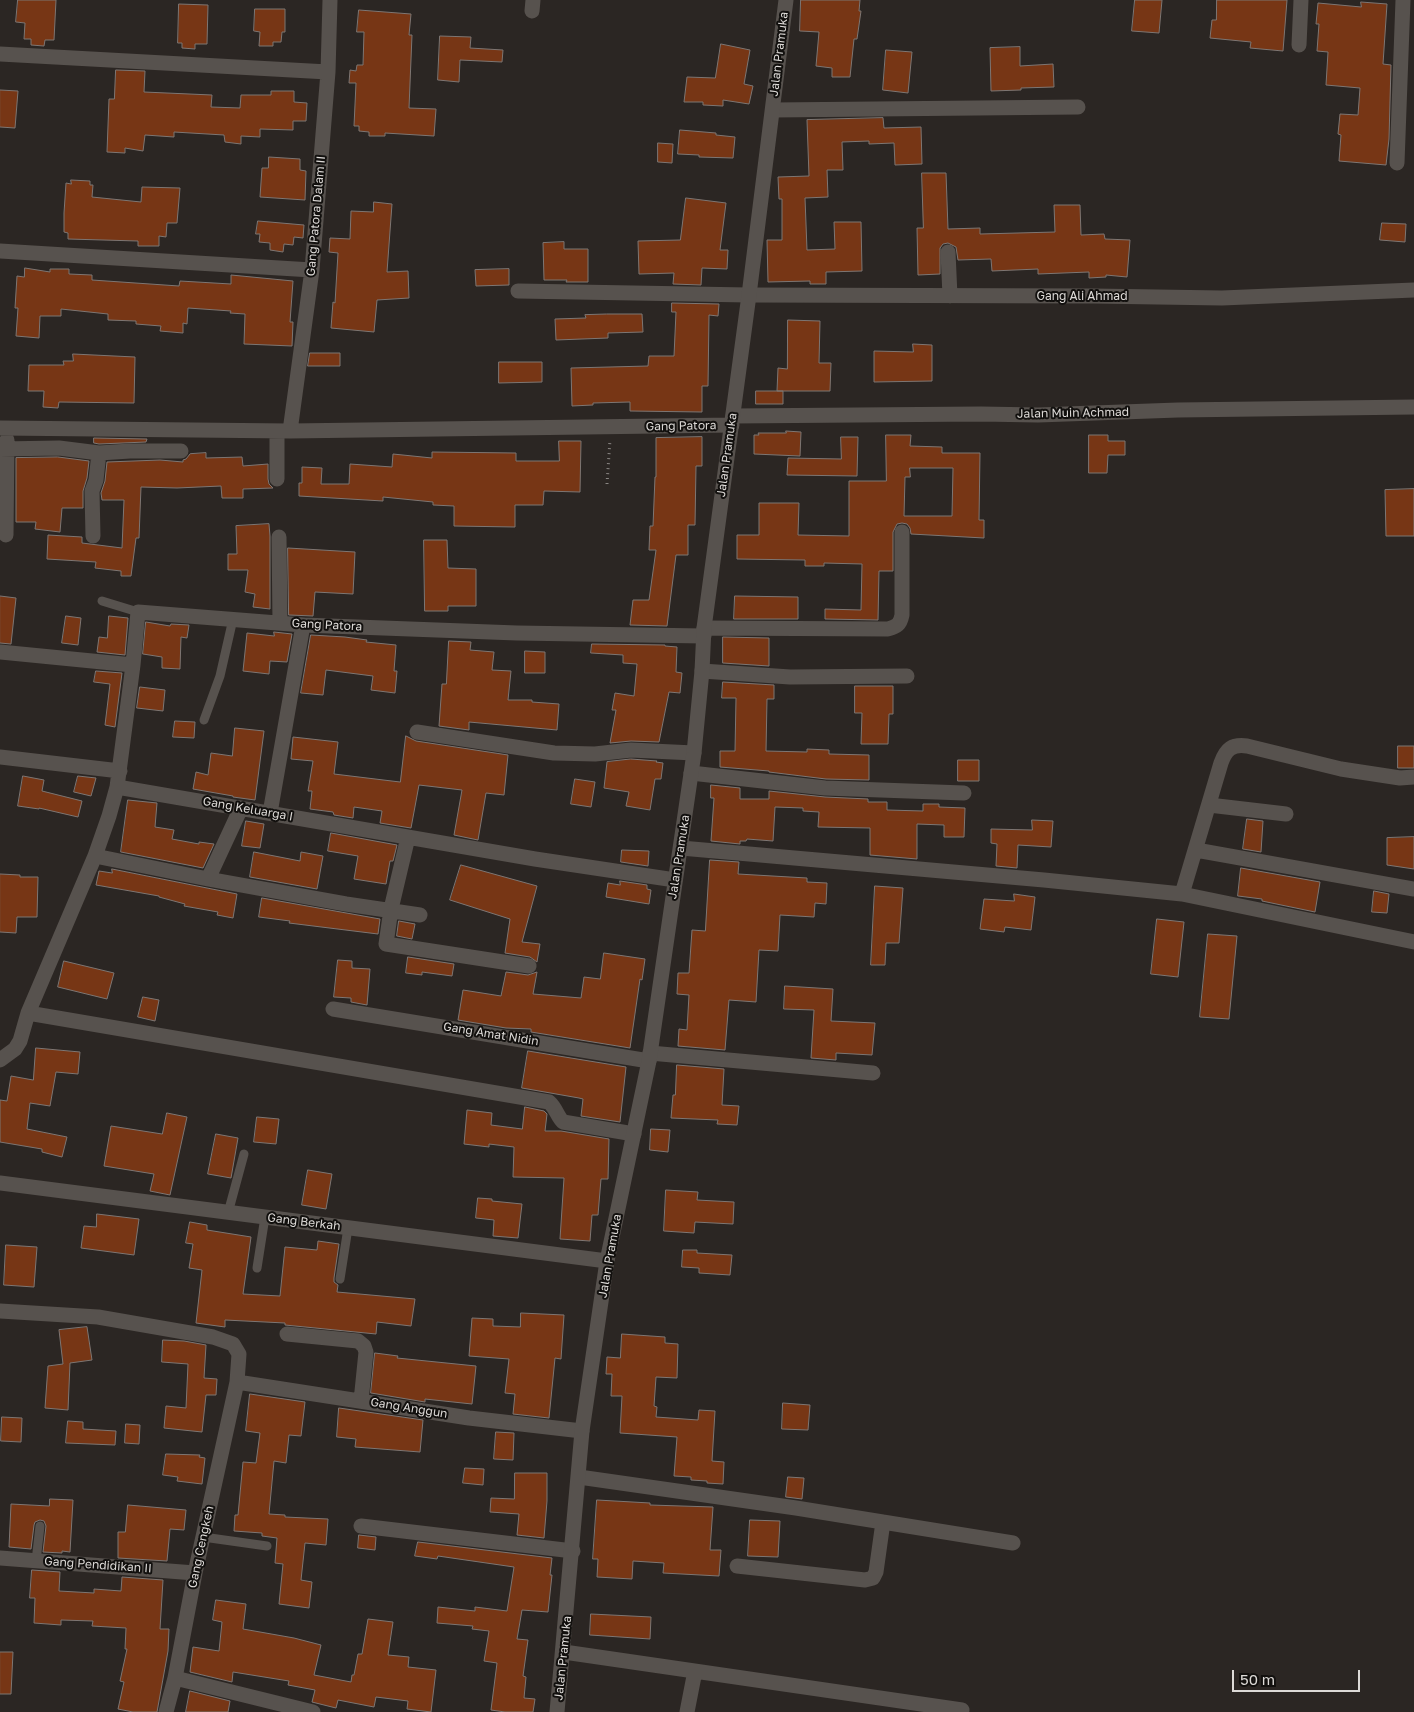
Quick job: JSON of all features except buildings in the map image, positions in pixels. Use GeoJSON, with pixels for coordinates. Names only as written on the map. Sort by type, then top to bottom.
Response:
{"type":"FeatureCollection","features":[{"type":"Feature","properties":{"kind":"street","name":"Gang Patora Dalam II"},"geometry":{"type":"LineString","coordinates":[[277,479],[312,270],[328,72],[330,0]]}},
{"type":"Feature","properties":{"kind":"street","name":"Jalan Pramuka"},"geometry":{"type":"LineString","coordinates":[[558,1712],[582,1431],[607,1261],[650,1057],[681,848],[694,753],[704,632],[786,0]]}},
{"type":"Feature","properties":{"kind":"street"},"geometry":{"type":"LineString","coordinates":[[1299,45],[1301,0]]}},
{"type":"Feature","properties":{"kind":"street"},"geometry":{"type":"LineString","coordinates":[[1397,163],[1403,0]]}},
{"type":"Feature","properties":{"kind":"street"},"geometry":{"type":"LineString","coordinates":[[0,54],[328,72]]}},
{"type":"Feature","properties":{"kind":"street"},"geometry":{"type":"LineString","coordinates":[[773,110],[1078,107]]}},
{"type":"Feature","properties":{"kind":"street"},"geometry":{"type":"LineString","coordinates":[[0,251],[312,270]]}},
{"type":"Feature","properties":{"kind":"street"},"geometry":{"type":"LineString","coordinates":[[948,252],[950,296]]}},
{"type":"Feature","properties":{"kind":"street","name":"Gang Ali Ahmad"},"geometry":{"type":"LineString","coordinates":[[518,290],[749,296],[1222,298],[1414,290]]}},
{"type":"Feature","properties":{"kind":"street","name":"Jalan Muin Achmad"},"geometry":{"type":"LineString","coordinates":[[732,420],[1414,407]]}},
{"type":"Feature","properties":{"kind":"street","name":"Gang Patora"},"geometry":{"type":"LineString","coordinates":[[3,428],[284,431],[610,427],[732,420]]}},
{"type":"Feature","properties":{"kind":"street"},"geometry":{"type":"LineString","coordinates":[[3,428],[6,535]]}},
{"type":"Feature","properties":{"kind":"street"},"geometry":{"type":"LineString","coordinates":[[88,429],[94,452],[96,480],[92,491],[93,536]]}},
{"type":"Feature","properties":{"kind":"street"},"geometry":{"type":"LineString","coordinates":[[129,430],[130,451]]}},
{"type":"Feature","properties":{"kind":"street"},"geometry":{"type":"LineString","coordinates":[[3,449],[43,448],[94,452],[181,451]]}},
{"type":"Feature","properties":{"kind":"street","name":"Gang Patora"},"geometry":{"type":"LineString","coordinates":[[138,612],[303,625],[517,633],[888,629],[900,623],[902,615],[902,532]]}},
{"type":"Feature","properties":{"kind":"street"},"geometry":{"type":"LineString","coordinates":[[279,537],[280,623]]}},
{"type":"Feature","properties":{"kind":"street"},"geometry":{"type":"LineString","coordinates":[[0,1060],[15,1049],[20,1041],[28,1013],[95,856],[109,816],[120,771],[134,665],[138,612]]}},
{"type":"Feature","properties":{"kind":"street"},"geometry":{"type":"LineString","coordinates":[[270,813],[303,625]]}},
{"type":"Feature","properties":{"kind":"street"},"geometry":{"type":"LineString","coordinates":[[0,652],[134,665]]}},
{"type":"Feature","properties":{"kind":"street"},"geometry":{"type":"LineString","coordinates":[[702,671],[790,676],[907,676]]}},
{"type":"Feature","properties":{"kind":"street"},"geometry":{"type":"LineString","coordinates":[[417,732],[554,753],[594,754],[631,750],[694,753]]}},
{"type":"Feature","properties":{"kind":"street"},"geometry":{"type":"LineString","coordinates":[[1182,894],[1225,753],[1230,747],[1239,745],[1341,769],[1400,778],[1412,778]]}},
{"type":"Feature","properties":{"kind":"street"},"geometry":{"type":"LineString","coordinates":[[0,757],[120,771]]}},
{"type":"Feature","properties":{"kind":"street"},"geometry":{"type":"LineString","coordinates":[[691,773],[825,788],[964,793]]}},
{"type":"Feature","properties":{"kind":"street","name":"Gang Keluarga I"},"geometry":{"type":"LineString","coordinates":[[117,787],[535,859],[675,880]]}},
{"type":"Feature","properties":{"kind":"street"},"geometry":{"type":"LineString","coordinates":[[1209,805],[1286,814]]}},
{"type":"Feature","properties":{"kind":"street"},"geometry":{"type":"LineString","coordinates":[[208,879],[241,808]]}},
{"type":"Feature","properties":{"kind":"street"},"geometry":{"type":"LineString","coordinates":[[408,837],[391,910],[386,944],[529,966]]}},
{"type":"Feature","properties":{"kind":"street"},"geometry":{"type":"LineString","coordinates":[[681,848],[1182,894],[1414,942]]}},
{"type":"Feature","properties":{"kind":"street"},"geometry":{"type":"LineString","coordinates":[[1196,850],[1414,889]]}},
{"type":"Feature","properties":{"kind":"street"},"geometry":{"type":"LineString","coordinates":[[95,856],[346,904],[420,914]]}},
{"type":"Feature","properties":{"kind":"street","name":"Gang Amat Nidin"},"geometry":{"type":"LineString","coordinates":[[333,1008],[650,1057],[873,1073]]}},
{"type":"Feature","properties":{"kind":"street"},"geometry":{"type":"LineString","coordinates":[[28,1013],[549,1102],[563,1122],[634,1134]]}},
{"type":"Feature","properties":{"kind":"street","name":"Gang Berkah"},"geometry":{"type":"LineString","coordinates":[[0,1184],[607,1261]]}},
{"type":"Feature","properties":{"kind":"street","name":"Gang Cengkeh"},"geometry":{"type":"LineString","coordinates":[[0,1311],[98,1317],[222,1339],[233,1344],[239,1354],[237,1382],[195,1573],[175,1678],[166,1712]]}},
{"type":"Feature","properties":{"kind":"street"},"geometry":{"type":"LineString","coordinates":[[287,1334],[358,1342],[364,1346],[366,1352],[361,1401]]}},
{"type":"Feature","properties":{"kind":"street","name":"Gang Anggun"},"geometry":{"type":"LineString","coordinates":[[237,1382],[469,1418],[582,1431]]}},
{"type":"Feature","properties":{"kind":"street"},"geometry":{"type":"LineString","coordinates":[[579,1477],[1013,1543]]}},
{"type":"Feature","properties":{"kind":"street"},"geometry":{"type":"LineString","coordinates":[[737,1566],[865,1580],[873,1578],[876,1572],[883,1522]]}},
{"type":"Feature","properties":{"kind":"street"},"geometry":{"type":"LineString","coordinates":[[361,1526],[573,1550]]}},
{"type":"Feature","properties":{"kind":"street","name":"Gang Pendidikan II"},"geometry":{"type":"LineString","coordinates":[[0,1558],[195,1573]]}},
{"type":"Feature","properties":{"kind":"street"},"geometry":{"type":"LineString","coordinates":[[564,1652],[962,1710]]}},
{"type":"Feature","properties":{"kind":"street"},"geometry":{"type":"LineString","coordinates":[[687,1712],[695,1671]]}},
{"type":"Feature","properties":{"kind":"street"},"geometry":{"type":"LineString","coordinates":[[175,1678],[313,1712]]}},
{"type":"Feature","properties":{"kind":"lane"},"geometry":{"type":"LineString","coordinates":[[102,601],[138,612]]}},
{"type":"Feature","properties":{"kind":"lane"},"geometry":{"type":"LineString","coordinates":[[204,720],[220,676],[233,620]]}},
{"type":"Feature","properties":{"kind":"lane"},"geometry":{"type":"LineString","coordinates":[[228,1213],[244,1154]]}},
{"type":"Feature","properties":{"kind":"lane"},"geometry":{"type":"LineString","coordinates":[[257,1268],[266,1217]]}},
{"type":"Feature","properties":{"kind":"lane"},"geometry":{"type":"LineString","coordinates":[[340,1279],[348,1228]]}},
{"type":"Feature","properties":{"kind":"lane"},"geometry":{"type":"LineString","coordinates":[[36,1560],[40,1526]]}},
{"type":"Feature","properties":{"kind":"lane"},"geometry":{"type":"LineString","coordinates":[[204,1536],[267,1546]]}},
{"type":"Feature","properties":{"kind":"path"},"geometry":{"type":"LineString","coordinates":[[607,484],[610,427]]}}]}
